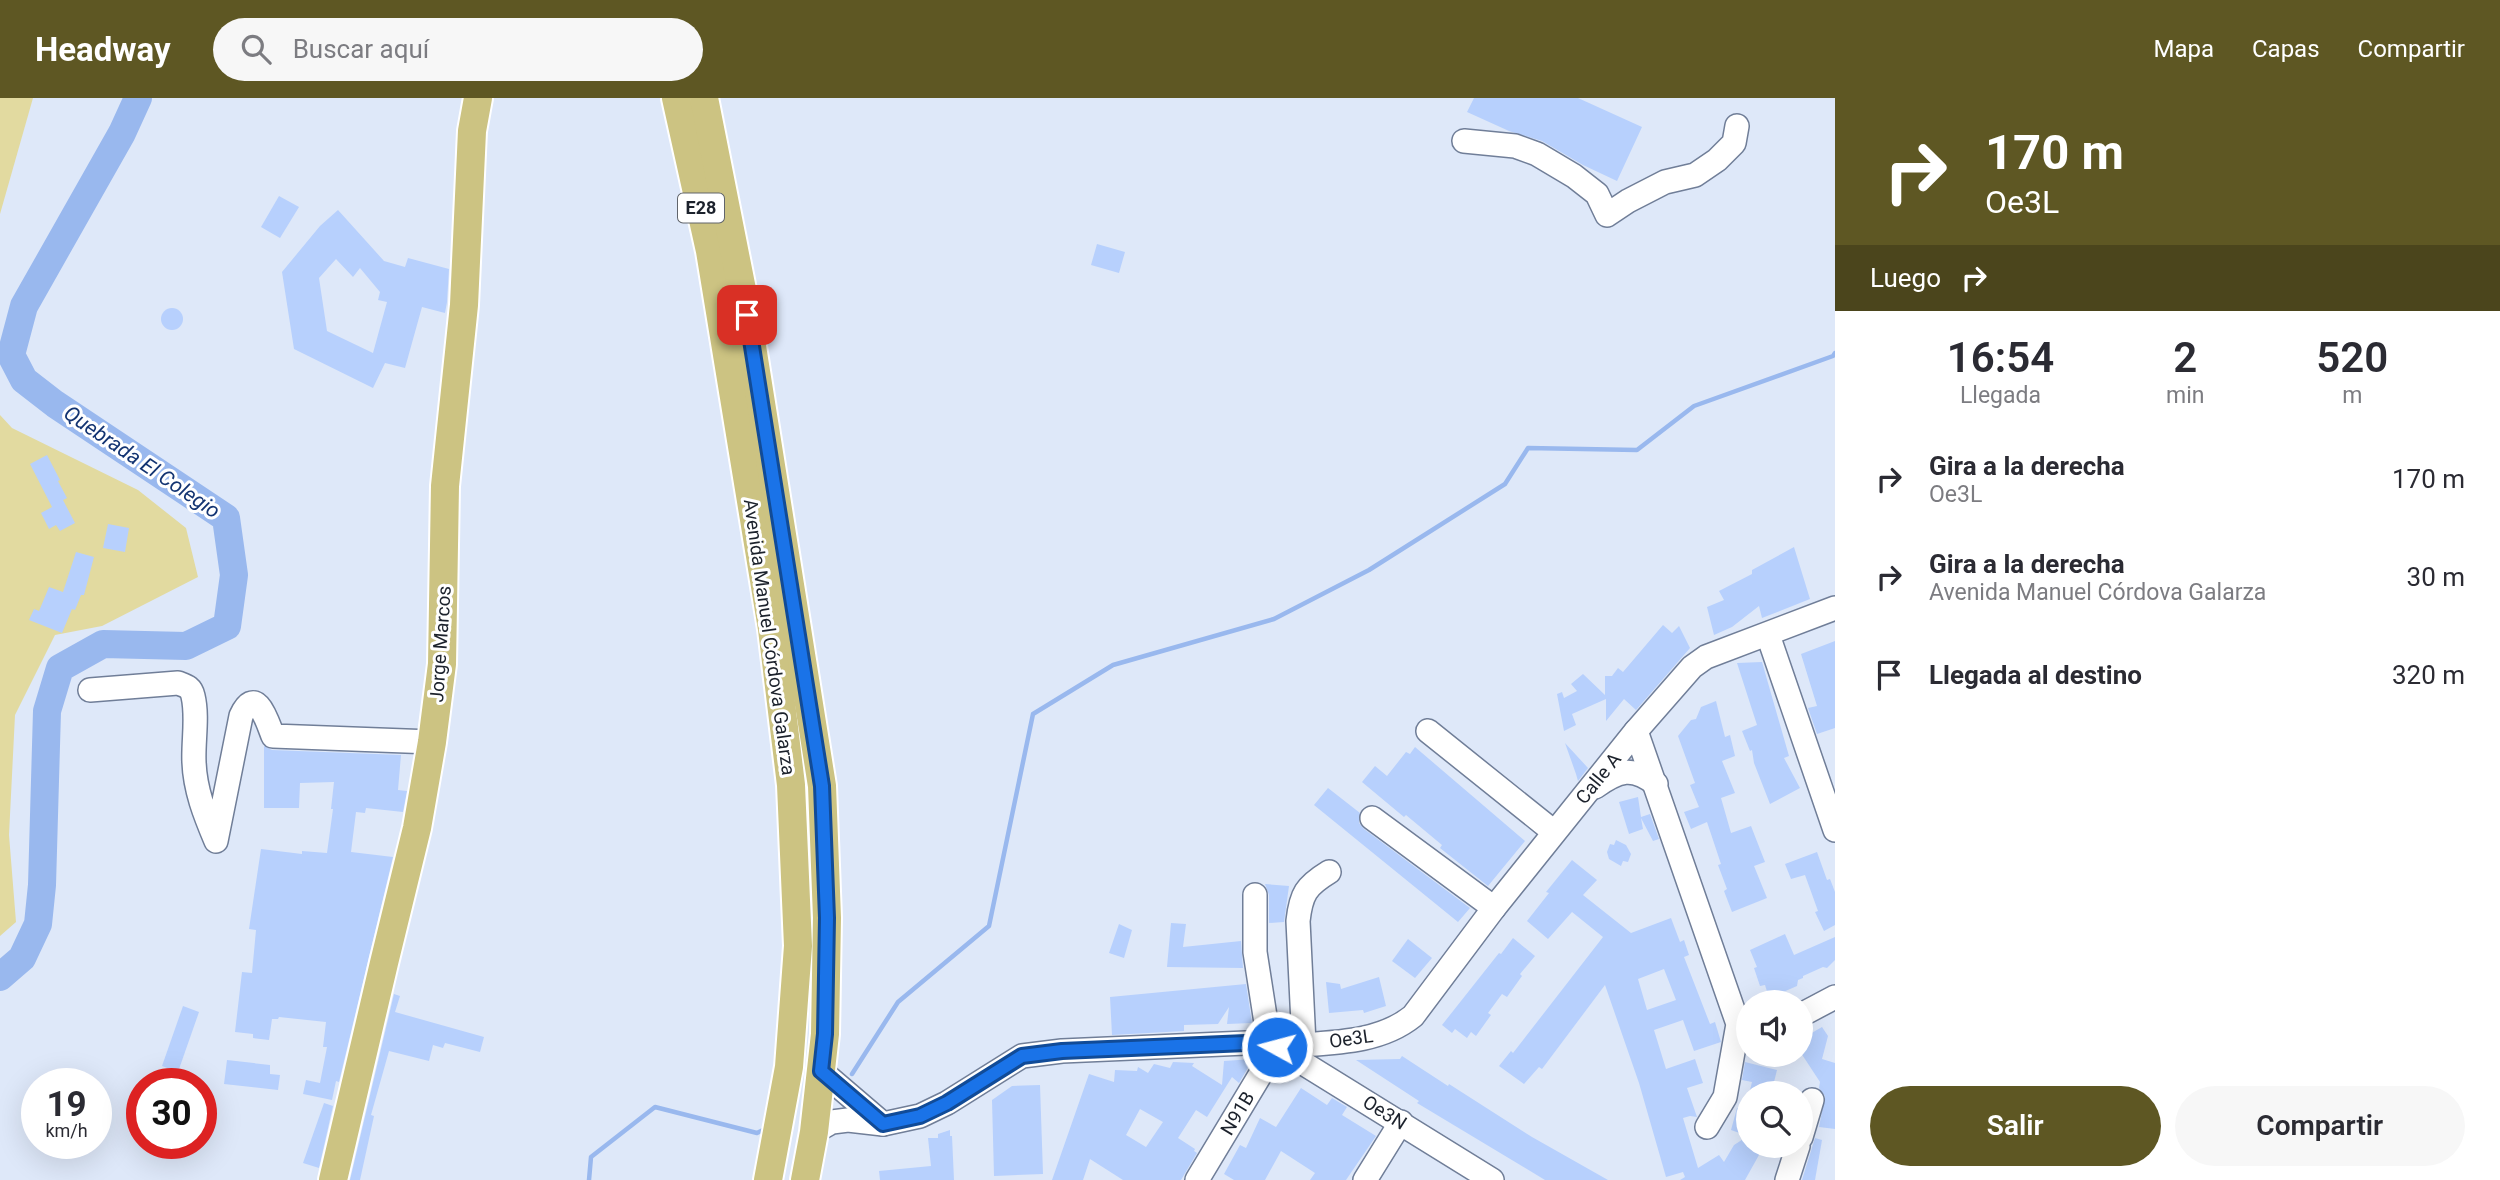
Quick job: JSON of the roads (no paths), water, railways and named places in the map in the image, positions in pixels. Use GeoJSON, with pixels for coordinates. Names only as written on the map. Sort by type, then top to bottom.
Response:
{"type":"FeatureCollection","features":[{"type":"Feature","properties":{"kind":"main road","name":"Jorge Marcos"},"geometry":{"type":"LineString","coordinates":[[333,1180],[418,828],[432,741],[442,664],[445,486],[464,305],[472,131],[478,98]]}},
{"type":"Feature","properties":{"kind":"main road","name":"Avenida Manuel Córdova Galarza"},"geometry":{"type":"LineString","coordinates":[[676,98],[710,251],[733,317],[822,786],[827,918],[825,1034],[814,1132],[805,1180]]}},
{"type":"Feature","properties":{"kind":"main road","name":"Avenida Manuel Córdova Galarza"},"geometry":{"type":"LineString","coordinates":[[704,98],[791,785],[798,946],[789,1067],[768,1180]]}},
{"type":"Feature","properties":{"kind":"street"},"geometry":{"type":"LineString","coordinates":[[1464,141],[1515,146],[1537,154],[1574,176],[1597,194],[1607,215],[1628,201],[1665,183],[1695,175],[1717,160],[1734,143],[1737,126]]}},
{"type":"Feature","properties":{"kind":"street","name":"Calle A"},"geometry":{"type":"LineString","coordinates":[[1413,1016],[1554,832],[1692,667],[1706,657],[1835,608]]}},
{"type":"Feature","properties":{"kind":"street"},"geometry":{"type":"LineString","coordinates":[[1768,635],[1835,830]]}},
{"type":"Feature","properties":{"kind":"street"},"geometry":{"type":"LineString","coordinates":[[90,690],[178,683],[188,686],[193,693],[194,766],[197,787],[201,806],[215,841],[240,716],[250,704],[261,707],[273,736],[432,741]]}},
{"type":"Feature","properties":{"kind":"street"},"geometry":{"type":"LineString","coordinates":[[1428,731],[1554,832]]}},
{"type":"Feature","properties":{"kind":"street"},"geometry":{"type":"LineString","coordinates":[[1636,731],[1736,1004]]}},
{"type":"Feature","properties":{"kind":"street"},"geometry":{"type":"LineString","coordinates":[[1587,793],[1608,778],[1630,772],[1642,773],[1656,784]]}},
{"type":"Feature","properties":{"kind":"street"},"geometry":{"type":"LineString","coordinates":[[1373,818],[1494,908]]}},
{"type":"Feature","properties":{"kind":"street"},"geometry":{"type":"LineString","coordinates":[[1304,1044],[1298,921],[1300,904],[1310,884],[1329,872]]}},
{"type":"Feature","properties":{"kind":"street"},"geometry":{"type":"LineString","coordinates":[[1255,895],[1255,952],[1273,1044]]}},
{"type":"Feature","properties":{"kind":"street"},"geometry":{"type":"LineString","coordinates":[[1813,1009],[1835,997]]}},
{"type":"Feature","properties":{"kind":"street","name":"Oe3L"},"geometry":{"type":"LineString","coordinates":[[814,1132],[832,1122],[848,1120],[883,1124],[920,1116],[947,1103],[1022,1056],[1062,1051],[1304,1044],[1368,1038],[1399,1028],[1413,1016]]}},
{"type":"Feature","properties":{"kind":"street","name":"Oe3N"},"geometry":{"type":"LineString","coordinates":[[1273,1044],[1492,1180]]}},
{"type":"Feature","properties":{"kind":"street","name":"N91B"},"geometry":{"type":"LineString","coordinates":[[1197,1180],[1273,1044]]}},
{"type":"Feature","properties":{"kind":"street"},"geometry":{"type":"LineString","coordinates":[[1707,1127],[1725,1097],[1736,1052]]}},
{"type":"Feature","properties":{"kind":"street"},"geometry":{"type":"LineString","coordinates":[[821,1071],[883,1124]]}},
{"type":"Feature","properties":{"kind":"street"},"geometry":{"type":"LineString","coordinates":[[1365,1180],[1401,1122]]}},
{"type":"Feature","properties":{"kind":"street"},"geometry":{"type":"LineString","coordinates":[[1787,1180],[1794,1158]]}},
{"type":"Feature","properties":{"kind":"waterway","name":"Quebrada El Colegio"},"geometry":{"type":"LineString","coordinates":[[0,977],[22,958],[38,924],[42,885],[47,711],[60,668],[103,644],[186,646],[227,626],[234,575],[226,518],[55,404],[24,380],[11,355],[24,306],[122,133],[138,98]]}},
{"type":"Feature","properties":{"kind":"waterway"},"geometry":{"type":"LineString","coordinates":[[852,1074],[898,1002],[989,926],[1033,714],[1113,665],[1274,619],[1369,570],[1505,484],[1528,448],[1637,450],[1694,406],[1833,356],[1835,353]]}},
{"type":"Feature","properties":{"kind":"waterway"},"geometry":{"type":"LineString","coordinates":[[589,1180],[591,1157],[655,1107],[757,1133],[763,1130]]}}]}
